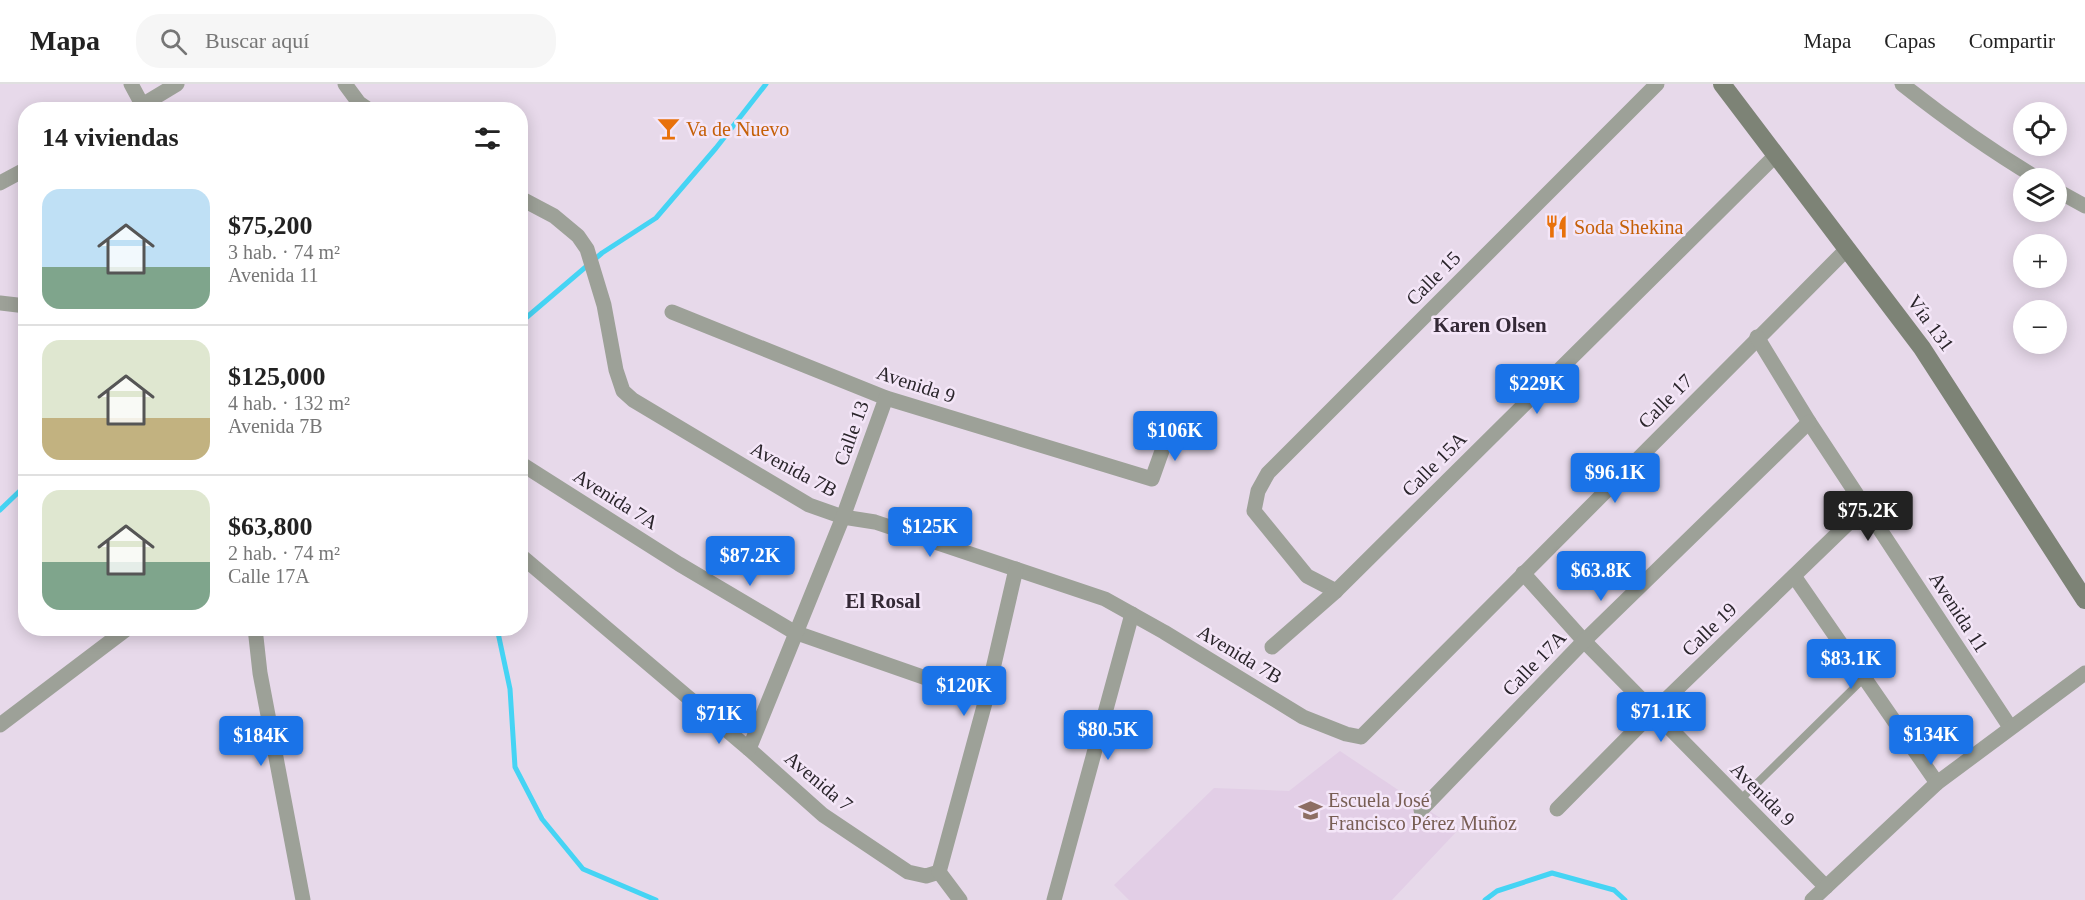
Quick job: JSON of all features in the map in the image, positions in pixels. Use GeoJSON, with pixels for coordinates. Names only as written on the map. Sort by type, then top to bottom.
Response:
{"type":"FeatureCollection","features":[{"type":"Feature","properties":{"kind":"main road","name":"Vía 131"},"geometry":{"type":"LineString","coordinates":[[1722,84],[1922,348],[2085,600]]}},
{"type":"Feature","properties":{"kind":"street"},"geometry":{"type":"LineString","coordinates":[[130,84],[138,102]]}},
{"type":"Feature","properties":{"kind":"street"},"geometry":{"type":"LineString","coordinates":[[149,102],[177,84]]}},
{"type":"Feature","properties":{"kind":"street"},"geometry":{"type":"LineString","coordinates":[[345,84],[358,102]]}},
{"type":"Feature","properties":{"kind":"street","name":"Calle 15"},"geometry":{"type":"LineString","coordinates":[[1336,591],[1307,576],[1254,511],[1258,491],[1268,473],[1656,84]]}},
{"type":"Feature","properties":{"kind":"street"},"geometry":{"type":"LineString","coordinates":[[1902,84],[1940,114],[2020,168]]}},
{"type":"Feature","properties":{"kind":"street","name":"Calle 15A"},"geometry":{"type":"LineString","coordinates":[[1272,647],[1336,591],[1776,155]]}},
{"type":"Feature","properties":{"kind":"street"},"geometry":{"type":"LineString","coordinates":[[0,183],[18,173]]}},
{"type":"Feature","properties":{"kind":"street"},"geometry":{"type":"LineString","coordinates":[[2067,196],[2085,206]]}},
{"type":"Feature","properties":{"kind":"street","name":"Avenida 7B"},"geometry":{"type":"LineString","coordinates":[[528,202],[554,216],[578,236],[587,249],[604,305],[616,370],[623,390],[633,400],[809,505],[843,517],[875,522],[1105,599],[1303,717],[1346,734],[1361,737]]}},
{"type":"Feature","properties":{"kind":"street","name":"Calle 17"},"geometry":{"type":"LineString","coordinates":[[1361,737],[1847,249]]}},
{"type":"Feature","properties":{"kind":"street"},"geometry":{"type":"LineString","coordinates":[[0,303],[18,305]]}},
{"type":"Feature","properties":{"kind":"street","name":"Avenida 9"},"geometry":{"type":"LineString","coordinates":[[672,312],[886,398],[1152,479],[1168,434]]}},
{"type":"Feature","properties":{"kind":"street","name":"Avenida 11"},"geometry":{"type":"LineString","coordinates":[[1757,337],[1809,422],[2010,727]]}},
{"type":"Feature","properties":{"kind":"street","name":"Calle 13"},"geometry":{"type":"LineString","coordinates":[[749,749],[794,632],[843,517],[886,398]]}},
{"type":"Feature","properties":{"kind":"street","name":"Calle 17A"},"geometry":{"type":"LineString","coordinates":[[1420,810],[1584,641],[1809,422]]}},
{"type":"Feature","properties":{"kind":"street","name":"Avenida 7A"},"geometry":{"type":"LineString","coordinates":[[528,468],[679,564],[794,632],[986,699]]}},
{"type":"Feature","properties":{"kind":"street","name":"Calle 19"},"geometry":{"type":"LineString","coordinates":[[1557,808],[1865,507]]}},
{"type":"Feature","properties":{"kind":"street","name":"Avenida 7"},"geometry":{"type":"LineString","coordinates":[[528,562],[749,749],[823,815],[908,872],[926,876],[939,872]]}},
{"type":"Feature","properties":{"kind":"street"},"geometry":{"type":"LineString","coordinates":[[960,900],[939,872],[986,699],[1016,569]]}},
{"type":"Feature","properties":{"kind":"street","name":"Avenida 9"},"geometry":{"type":"LineString","coordinates":[[1522,573],[1584,641],[1826,887]]}},
{"type":"Feature","properties":{"kind":"street"},"geometry":{"type":"LineString","coordinates":[[1794,576],[1936,783]]}},
{"type":"Feature","properties":{"kind":"street"},"geometry":{"type":"LineString","coordinates":[[1054,900],[1131,614]]}},
{"type":"Feature","properties":{"kind":"street"},"geometry":{"type":"LineString","coordinates":[[0,725],[117,636]]}},
{"type":"Feature","properties":{"kind":"street"},"geometry":{"type":"LineString","coordinates":[[256,636],[260,673],[303,900]]}},
{"type":"Feature","properties":{"kind":"street"},"geometry":{"type":"LineString","coordinates":[[1812,900],[1936,783],[2085,673]]}},
{"type":"Feature","properties":{"kind":"lane"},"geometry":{"type":"LineString","coordinates":[[1740,800],[1863,679]]}},
{"type":"Feature","properties":{"kind":"shaded area","name":"Escuela José Francisco Pérez Muñoz"},"geometry":{"type":"Polygon","coordinates":[[[1340,751],[1458,830],[1392,900],[1129,900],[1114,885],[1214,788],[1289,791],[1340,751]]]}},
{"type":"Feature","properties":{"kind":"waterway"},"geometry":{"type":"LineString","coordinates":[[528,316],[602,253],[656,218],[716,148],[766,84]]}},
{"type":"Feature","properties":{"kind":"waterway"},"geometry":{"type":"LineString","coordinates":[[0,510],[18,493]]}},
{"type":"Feature","properties":{"kind":"waterway"},"geometry":{"type":"LineString","coordinates":[[499,636],[510,689],[515,767],[542,819],[583,869],[656,900]]}},
{"type":"Feature","properties":{"kind":"waterway"},"geometry":{"type":"LineString","coordinates":[[1485,900],[1497,891],[1552,873],[1614,890],[1625,900]]}},
{"type":"Feature","properties":{"kind":"place","name":"Va de Nuevo"},"geometry":{"type":"Point","coordinates":[668,129]}},
{"type":"Feature","properties":{"kind":"place","name":"Soda Shekina"},"geometry":{"type":"Point","coordinates":[1556,227]}},
{"type":"Feature","properties":{"kind":"place","name":"Escuela José Francisco Pérez Muñoz"},"geometry":{"type":"Point","coordinates":[1310,811]}},
{"type":"Feature","properties":{"kind":"district","name":"Karen Olsen"},"geometry":{"type":"Point","coordinates":[1490,325]}},
{"type":"Feature","properties":{"kind":"district","name":"El Rosal"},"geometry":{"type":"Point","coordinates":[883,601]}}]}
